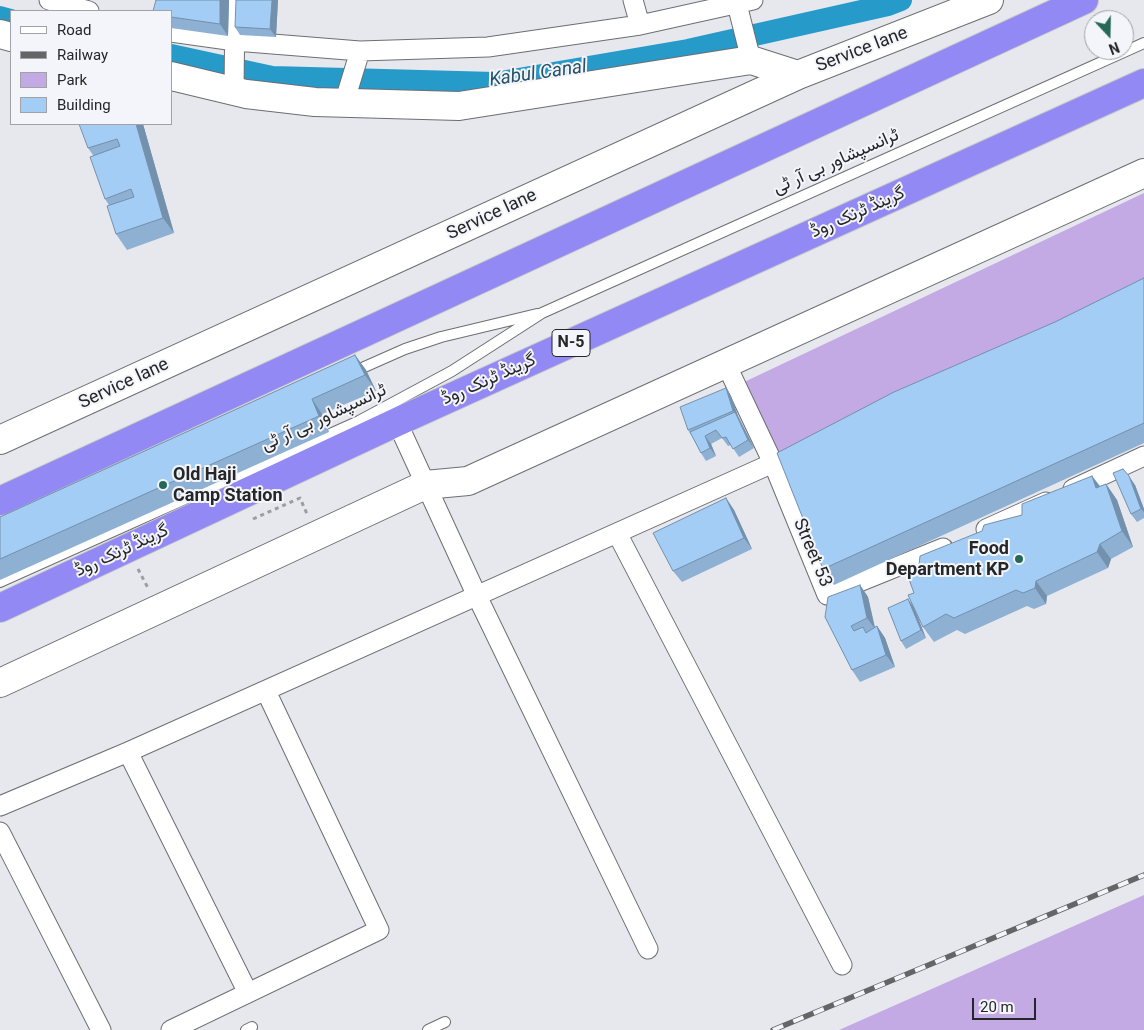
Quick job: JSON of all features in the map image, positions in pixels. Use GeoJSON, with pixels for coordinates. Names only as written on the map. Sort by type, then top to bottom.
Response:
{"type":"FeatureCollection","features":[{"type":"Feature","properties":{"kind":"highway"},"geometry":{"type":"LineString","coordinates":[[0,501],[1084,0]]}},
{"type":"Feature","properties":{"kind":"highway","name":"گرینڈ ٹرنک روڈ"},"geometry":{"type":"LineString","coordinates":[[0,608],[397,422],[1144,83]]}},
{"type":"Feature","properties":{"kind":"street"},"geometry":{"type":"LineString","coordinates":[[234,88],[235,0]]}},
{"type":"Feature","properties":{"kind":"street"},"geometry":{"type":"LineString","coordinates":[[633,0],[640,25]]}},
{"type":"Feature","properties":{"kind":"street","name":"Service lane"},"geometry":{"type":"LineString","coordinates":[[0,440],[951,6],[989,0]]}},
{"type":"Feature","properties":{"kind":"street"},"geometry":{"type":"LineString","coordinates":[[61,2],[86,10]]}},
{"type":"Feature","properties":{"kind":"street"},"geometry":{"type":"LineString","coordinates":[[172,32],[235,45],[359,54],[488,47],[640,25],[743,7],[750,53]]}},
{"type":"Feature","properties":{"kind":"street"},"geometry":{"type":"LineString","coordinates":[[172,76],[315,102],[345,97],[459,106],[750,53],[798,75]]}},
{"type":"Feature","properties":{"kind":"street"},"geometry":{"type":"LineString","coordinates":[[345,97],[359,54]]}},
{"type":"Feature","properties":{"kind":"street"},"geometry":{"type":"LineString","coordinates":[[0,683],[425,485],[468,481],[1144,173]]}},
{"type":"Feature","properties":{"kind":"street","name":"Street 53"},"geometry":{"type":"LineString","coordinates":[[726,364],[773,463],[827,595],[968,537],[1144,456]]}},
{"type":"Feature","properties":{"kind":"street"},"geometry":{"type":"LineString","coordinates":[[397,422],[425,485],[648,949]]}},
{"type":"Feature","properties":{"kind":"street"},"geometry":{"type":"LineString","coordinates":[[0,806],[266,691],[773,463]]}},
{"type":"Feature","properties":{"kind":"street"},"geometry":{"type":"LineString","coordinates":[[617,533],[842,965]]}},
{"type":"Feature","properties":{"kind":"street"},"geometry":{"type":"LineString","coordinates":[[171,1030],[379,930],[266,691]]}},
{"type":"Feature","properties":{"kind":"street"},"geometry":{"type":"LineString","coordinates":[[128,752],[248,993]]}},
{"type":"Feature","properties":{"kind":"street"},"geometry":{"type":"LineString","coordinates":[[0,832],[101,1030]]}},
{"type":"Feature","properties":{"kind":"lane","name":"ٹرانسپشاور بی آر ٹی"},"geometry":{"type":"LineString","coordinates":[[0,582],[360,421],[452,371],[542,313],[1144,43]]}},
{"type":"Feature","properties":{"kind":"lane","name":"ٹرانسپشاور بی آر ٹی"},"geometry":{"type":"LineString","coordinates":[[341,378],[405,349],[441,337],[542,313]]}},
{"type":"Feature","properties":{"kind":"lane"},"geometry":{"type":"LineString","coordinates":[[428,1030],[445,1022]]}},
{"type":"Feature","properties":{"kind":"green space"},"geometry":{"type":"Polygon","coordinates":[[[1144,193],[1144,289],[779,456],[742,383],[1144,193]]]}},
{"type":"Feature","properties":{"kind":"green space"},"geometry":{"type":"Polygon","coordinates":[[[1144,895],[1144,1030],[839,1030],[1144,895]]]}},
{"type":"Feature","properties":{"kind":"building"},"geometry":{"type":"Polygon","coordinates":[[[156,0],[220,0],[220,24],[172,17],[172,10],[153,10],[156,0]]]}},
{"type":"Feature","properties":{"kind":"building"},"geometry":{"type":"Polygon","coordinates":[[[236,0],[272,0],[270,29],[235,27],[236,0]]]}},
{"type":"Feature","properties":{"kind":"building"},"geometry":{"type":"Polygon","coordinates":[[[79,125],[136,125],[163,218],[116,234],[107,206],[134,197],[131,189],[105,199],[90,157],[120,146],[117,139],[88,148],[79,125]]]}},
{"type":"Feature","properties":{"kind":"building"},"geometry":{"type":"Polygon","coordinates":[[[1144,278],[1144,423],[823,569],[777,453],[894,392],[1055,322],[1144,278]]]}},
{"type":"Feature","properties":{"kind":"building"},"geometry":{"type":"Polygon","coordinates":[[[355,355],[365,375],[312,399],[319,416],[0,559],[0,517],[355,355]]]}},
{"type":"Feature","properties":{"kind":"building"},"geometry":{"type":"Polygon","coordinates":[[[726,388],[733,411],[688,430],[680,407],[726,388]]]}},
{"type":"Feature","properties":{"kind":"building"},"geometry":{"type":"Polygon","coordinates":[[[735,412],[748,440],[733,449],[726,437],[722,438],[716,430],[705,436],[710,448],[701,453],[690,432],[735,412]]]}},
{"type":"Feature","properties":{"kind":"building"},"geometry":{"type":"Polygon","coordinates":[[[1123,469],[1129,476],[1141,509],[1131,514],[1113,473],[1123,469]]]}},
{"type":"Feature","properties":{"kind":"building"},"geometry":{"type":"Polygon","coordinates":[[[1092,476],[1096,488],[1106,484],[1122,531],[1100,544],[1097,552],[1036,581],[1035,588],[1023,593],[1016,590],[954,618],[946,614],[923,627],[908,595],[914,593],[906,571],[919,565],[920,556],[982,531],[984,525],[1022,515],[1022,504],[1092,476]]]}},
{"type":"Feature","properties":{"kind":"building"},"geometry":{"type":"Polygon","coordinates":[[[726,498],[744,538],[673,571],[653,533],[726,498]]]}},
{"type":"Feature","properties":{"kind":"building"},"geometry":{"type":"Polygon","coordinates":[[[860,585],[867,618],[851,626],[854,631],[863,627],[866,633],[877,626],[886,655],[852,670],[825,617],[828,597],[860,585]]]}},
{"type":"Feature","properties":{"kind":"building"},"geometry":{"type":"Polygon","coordinates":[[[908,599],[921,630],[901,641],[888,608],[908,599]]]}},
{"type":"Feature","properties":{"kind":"waterway","name":"Kabul Canal"},"geometry":{"type":"LineString","coordinates":[[172,55],[272,77],[495,83],[688,50],[888,5],[901,0]]}},
{"type":"Feature","properties":{"kind":"waterway","name":"Kabul Canal"},"geometry":{"type":"LineString","coordinates":[[0,17],[10,20]]}},
{"type":"Feature","properties":{"kind":"railway"},"geometry":{"type":"LineString","coordinates":[[773,1030],[1144,875]]}},
{"type":"Feature","properties":{"kind":"place","name":"Old Haji Camp Station"},"geometry":{"type":"Point","coordinates":[163,485]}},
{"type":"Feature","properties":{"kind":"place","name":"Food Department KP"},"geometry":{"type":"Point","coordinates":[1019,559]}}]}
